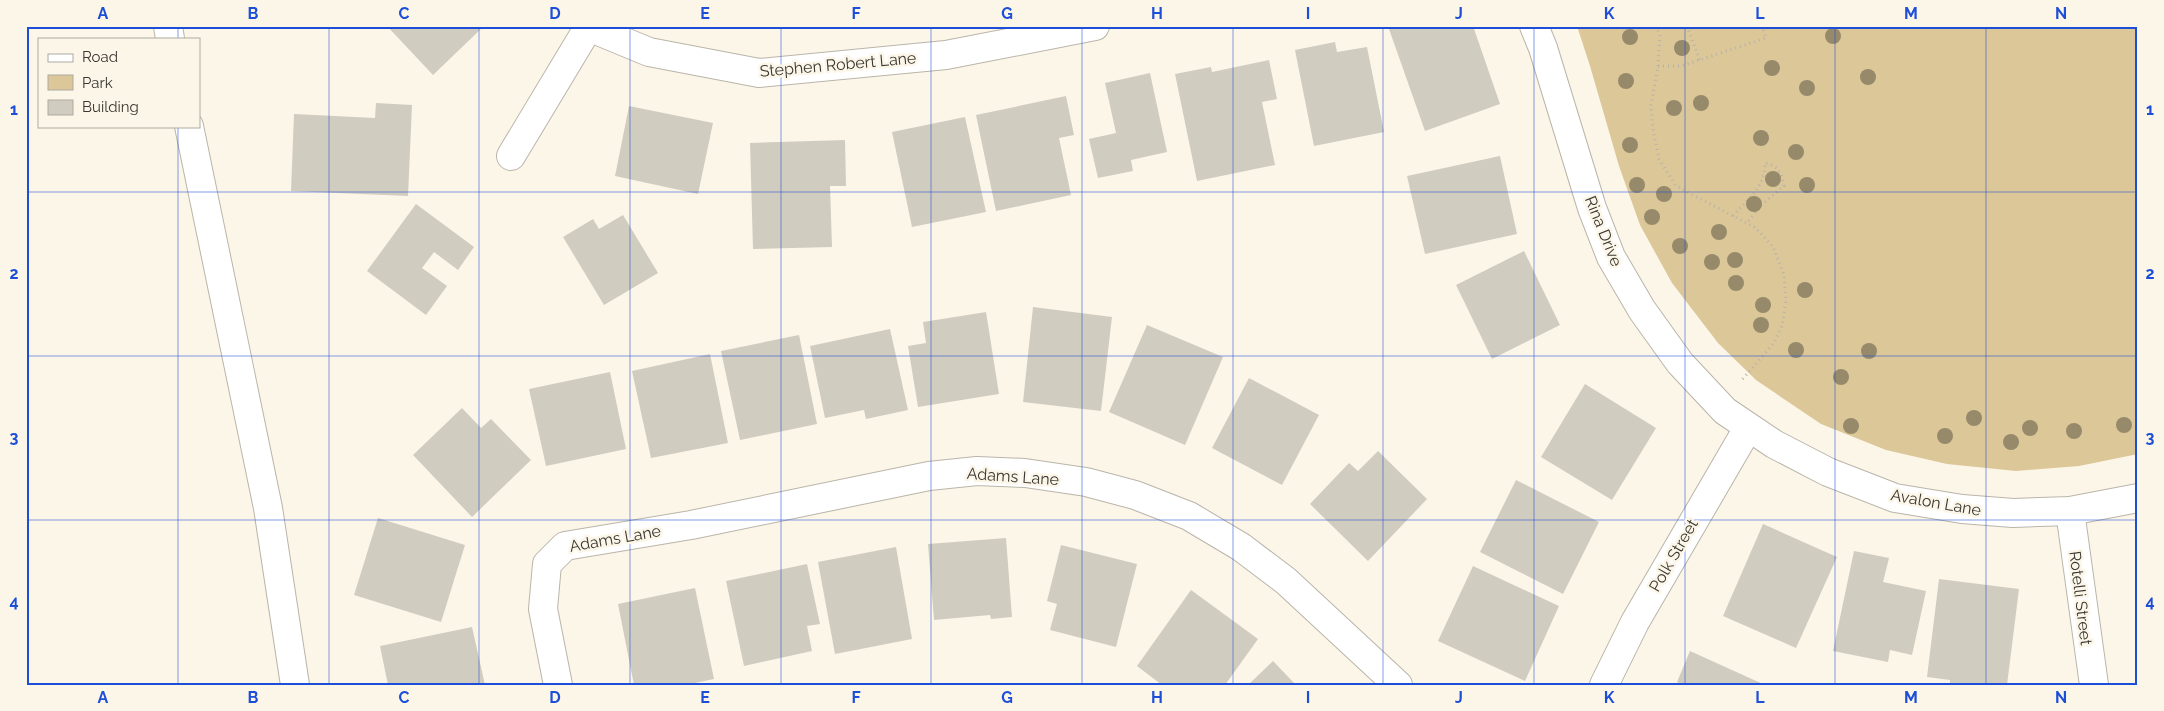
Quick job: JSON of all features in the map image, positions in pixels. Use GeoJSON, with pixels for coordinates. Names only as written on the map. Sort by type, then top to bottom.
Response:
{"type":"FeatureCollection","features":[{"type":"Feature","properties":{"kind":"street","name":"Stephen Robert Lane"},"geometry":{"type":"LineString","coordinates":[[587,27],[649,52],[759,73],[946,54],[1095,26]]}},
{"type":"Feature","properties":{"kind":"street","name":"Rina Drive"},"geometry":{"type":"LineString","coordinates":[[1534,26],[1543,48],[1592,208],[1611,257],[1642,310],[1680,363],[1721,406],[1748,428]]}},
{"type":"Feature","properties":{"kind":"street"},"geometry":{"type":"LineString","coordinates":[[511,156],[587,27]]}},
{"type":"Feature","properties":{"kind":"street"},"geometry":{"type":"LineString","coordinates":[[188,128],[268,508],[295,685]]}},
{"type":"Feature","properties":{"kind":"street","name":"Avalon Lane"},"geometry":{"type":"LineString","coordinates":[[1748,428],[1828,472],[1895,498],[1962,509],[2013,513],[2070,511],[2138,498]]}},
{"type":"Feature","properties":{"kind":"street","name":"Polk Street"},"geometry":{"type":"LineString","coordinates":[[1604,685],[1635,622],[1748,428]]}},
{"type":"Feature","properties":{"kind":"street","name":"Adams Lane"},"geometry":{"type":"LineString","coordinates":[[558,685],[543,609],[547,564],[565,546],[692,525],[929,476],[977,471],[1025,473],[1086,482],[1135,495],[1189,516],[1241,547],[1286,581],[1398,685]]}},
{"type":"Feature","properties":{"kind":"street","name":"Rotelli Street"},"geometry":{"type":"LineString","coordinates":[[2070,511],[2094,685]]}},
{"type":"Feature","properties":{"kind":"path"},"geometry":{"type":"LineString","coordinates":[[1656,26],[1660,35],[1658,66],[1651,105],[1653,129],[1659,159],[1676,186],[1756,228],[1773,246],[1784,275],[1786,301],[1782,326],[1774,343],[1721,406]]}},
{"type":"Feature","properties":{"kind":"path"},"geometry":{"type":"LineString","coordinates":[[1687,26],[1700,61]]}},
{"type":"Feature","properties":{"kind":"path"},"geometry":{"type":"LineString","coordinates":[[1658,66],[1681,66],[1766,38],[1762,26]]}},
{"type":"Feature","properties":{"kind":"path"},"geometry":{"type":"LineString","coordinates":[[1733,216],[1760,188],[1765,171],[1765,162],[1774,165],[1782,174],[1784,186],[1760,206],[1747,223]]}},
{"type":"Feature","properties":{"kind":"green space"},"geometry":{"type":"Polygon","coordinates":[[[1577,26],[2138,26],[2138,454],[2079,466],[2016,471],[1947,464],[1886,450],[1821,424],[1756,380],[1718,343],[1672,283],[1640,225],[1619,166],[1577,26]]]}},
{"type":"Feature","properties":{"kind":"building"},"geometry":{"type":"Polygon","coordinates":[[[387,26],[484,26],[433,75],[387,26]]]}},
{"type":"Feature","properties":{"kind":"building"},"geometry":{"type":"Polygon","coordinates":[[[1397,26],[1473,26],[1500,104],[1425,131],[1389,29],[1397,26]]]}},
{"type":"Feature","properties":{"kind":"building"},"geometry":{"type":"Polygon","coordinates":[[[1335,42],[1337,52],[1367,47],[1384,132],[1314,146],[1295,50],[1335,42]]]}},
{"type":"Feature","properties":{"kind":"building"},"geometry":{"type":"Polygon","coordinates":[[[1269,60],[1277,99],[1262,102],[1275,165],[1197,181],[1175,74],[1211,67],[1212,72],[1269,60]]]}},
{"type":"Feature","properties":{"kind":"building"},"geometry":{"type":"Polygon","coordinates":[[[1150,73],[1167,152],[1131,160],[1133,171],[1098,178],[1089,139],[1116,133],[1105,83],[1150,73]]]}},
{"type":"Feature","properties":{"kind":"building"},"geometry":{"type":"Polygon","coordinates":[[[1066,96],[1074,135],[1059,138],[1071,195],[996,211],[976,115],[1066,96]]]}},
{"type":"Feature","properties":{"kind":"building"},"geometry":{"type":"Polygon","coordinates":[[[376,103],[412,105],[408,196],[291,191],[294,114],[375,118],[376,103]]]}},
{"type":"Feature","properties":{"kind":"building"},"geometry":{"type":"Polygon","coordinates":[[[629,106],[713,123],[698,194],[615,176],[629,106]]]}},
{"type":"Feature","properties":{"kind":"building"},"geometry":{"type":"Polygon","coordinates":[[[965,117],[986,212],[912,227],[892,132],[965,117]]]}},
{"type":"Feature","properties":{"kind":"building"},"geometry":{"type":"Polygon","coordinates":[[[845,140],[846,186],[830,186],[832,247],[753,249],[750,143],[845,140]]]}},
{"type":"Feature","properties":{"kind":"building"},"geometry":{"type":"Polygon","coordinates":[[[1500,156],[1517,234],[1425,254],[1407,176],[1500,156]]]}},
{"type":"Feature","properties":{"kind":"building"},"geometry":{"type":"Polygon","coordinates":[[[416,204],[474,247],[458,270],[434,252],[422,268],[447,286],[426,315],[367,271],[416,204]]]}},
{"type":"Feature","properties":{"kind":"building"},"geometry":{"type":"Polygon","coordinates":[[[623,215],[658,273],[604,305],[563,237],[593,219],[599,229],[623,215]]]}},
{"type":"Feature","properties":{"kind":"building"},"geometry":{"type":"Polygon","coordinates":[[[1524,251],[1560,325],[1492,359],[1456,285],[1524,251]]]}},
{"type":"Feature","properties":{"kind":"building"},"geometry":{"type":"Polygon","coordinates":[[[1033,307],[1112,317],[1101,411],[1023,402],[1033,307]]]}},
{"type":"Feature","properties":{"kind":"building"},"geometry":{"type":"Polygon","coordinates":[[[986,312],[999,394],[918,407],[908,346],[926,343],[923,322],[986,312]]]}},
{"type":"Feature","properties":{"kind":"building"},"geometry":{"type":"Polygon","coordinates":[[[1147,325],[1223,357],[1185,445],[1109,412],[1147,325]]]}},
{"type":"Feature","properties":{"kind":"building"},"geometry":{"type":"Polygon","coordinates":[[[890,329],[908,410],[866,419],[864,410],[825,418],[810,346],[890,329]]]}},
{"type":"Feature","properties":{"kind":"building"},"geometry":{"type":"Polygon","coordinates":[[[799,335],[817,424],[740,440],[721,351],[799,335]]]}},
{"type":"Feature","properties":{"kind":"building"},"geometry":{"type":"Polygon","coordinates":[[[710,354],[728,443],[651,458],[632,371],[710,354]]]}},
{"type":"Feature","properties":{"kind":"building"},"geometry":{"type":"Polygon","coordinates":[[[610,372],[626,449],[546,466],[529,389],[610,372]]]}},
{"type":"Feature","properties":{"kind":"building"},"geometry":{"type":"Polygon","coordinates":[[[1249,378],[1319,415],[1282,485],[1212,448],[1249,378]]]}},
{"type":"Feature","properties":{"kind":"building"},"geometry":{"type":"Polygon","coordinates":[[[1585,384],[1656,428],[1612,500],[1541,457],[1585,384]]]}},
{"type":"Feature","properties":{"kind":"building"},"geometry":{"type":"Polygon","coordinates":[[[462,408],[481,428],[491,419],[531,460],[472,517],[413,455],[462,408]]]}},
{"type":"Feature","properties":{"kind":"building"},"geometry":{"type":"Polygon","coordinates":[[[1378,451],[1427,499],[1368,561],[1310,504],[1349,463],[1358,471],[1378,451]]]}},
{"type":"Feature","properties":{"kind":"building"},"geometry":{"type":"Polygon","coordinates":[[[1516,480],[1599,522],[1563,594],[1480,552],[1516,480]]]}},
{"type":"Feature","properties":{"kind":"building"},"geometry":{"type":"Polygon","coordinates":[[[378,518],[465,545],[441,622],[354,595],[378,518]]]}},
{"type":"Feature","properties":{"kind":"building"},"geometry":{"type":"Polygon","coordinates":[[[1763,524],[1837,557],[1796,648],[1723,616],[1763,524]]]}},
{"type":"Feature","properties":{"kind":"building"},"geometry":{"type":"Polygon","coordinates":[[[1006,538],[1012,617],[991,619],[990,615],[934,620],[928,544],[1006,538]]]}},
{"type":"Feature","properties":{"kind":"building"},"geometry":{"type":"Polygon","coordinates":[[[1061,545],[1137,564],[1116,647],[1050,630],[1057,604],[1047,601],[1061,545]]]}},
{"type":"Feature","properties":{"kind":"building"},"geometry":{"type":"Polygon","coordinates":[[[896,547],[912,639],[835,654],[818,562],[896,547]]]}},
{"type":"Feature","properties":{"kind":"building"},"geometry":{"type":"Polygon","coordinates":[[[1854,551],[1889,558],[1883,582],[1926,591],[1912,655],[1890,650],[1888,662],[1833,651],[1854,551]]]}},
{"type":"Feature","properties":{"kind":"building"},"geometry":{"type":"Polygon","coordinates":[[[807,564],[820,624],[807,626],[812,651],[744,666],[726,581],[807,564]]]}},
{"type":"Feature","properties":{"kind":"building"},"geometry":{"type":"Polygon","coordinates":[[[1473,566],[1559,606],[1525,681],[1438,641],[1473,566]]]}},
{"type":"Feature","properties":{"kind":"building"},"geometry":{"type":"Polygon","coordinates":[[[1939,579],[2019,589],[2007,685],[1950,685],[1950,680],[1927,677],[1939,579]]]}},
{"type":"Feature","properties":{"kind":"building"},"geometry":{"type":"Polygon","coordinates":[[[695,588],[714,679],[685,685],[634,685],[618,604],[695,588]]]}},
{"type":"Feature","properties":{"kind":"building"},"geometry":{"type":"Polygon","coordinates":[[[1191,590],[1258,639],[1225,685],[1162,685],[1137,666],[1191,590]]]}},
{"type":"Feature","properties":{"kind":"building"},"geometry":{"type":"Polygon","coordinates":[[[472,627],[485,685],[388,685],[380,646],[472,627]]]}},
{"type":"Feature","properties":{"kind":"building"},"geometry":{"type":"Polygon","coordinates":[[[1690,651],[1765,685],[1682,685],[1677,682],[1690,651]]]}},
{"type":"Feature","properties":{"kind":"building"},"geometry":{"type":"Polygon","coordinates":[[[1273,661],[1296,685],[1248,685],[1273,661]]]}}]}
